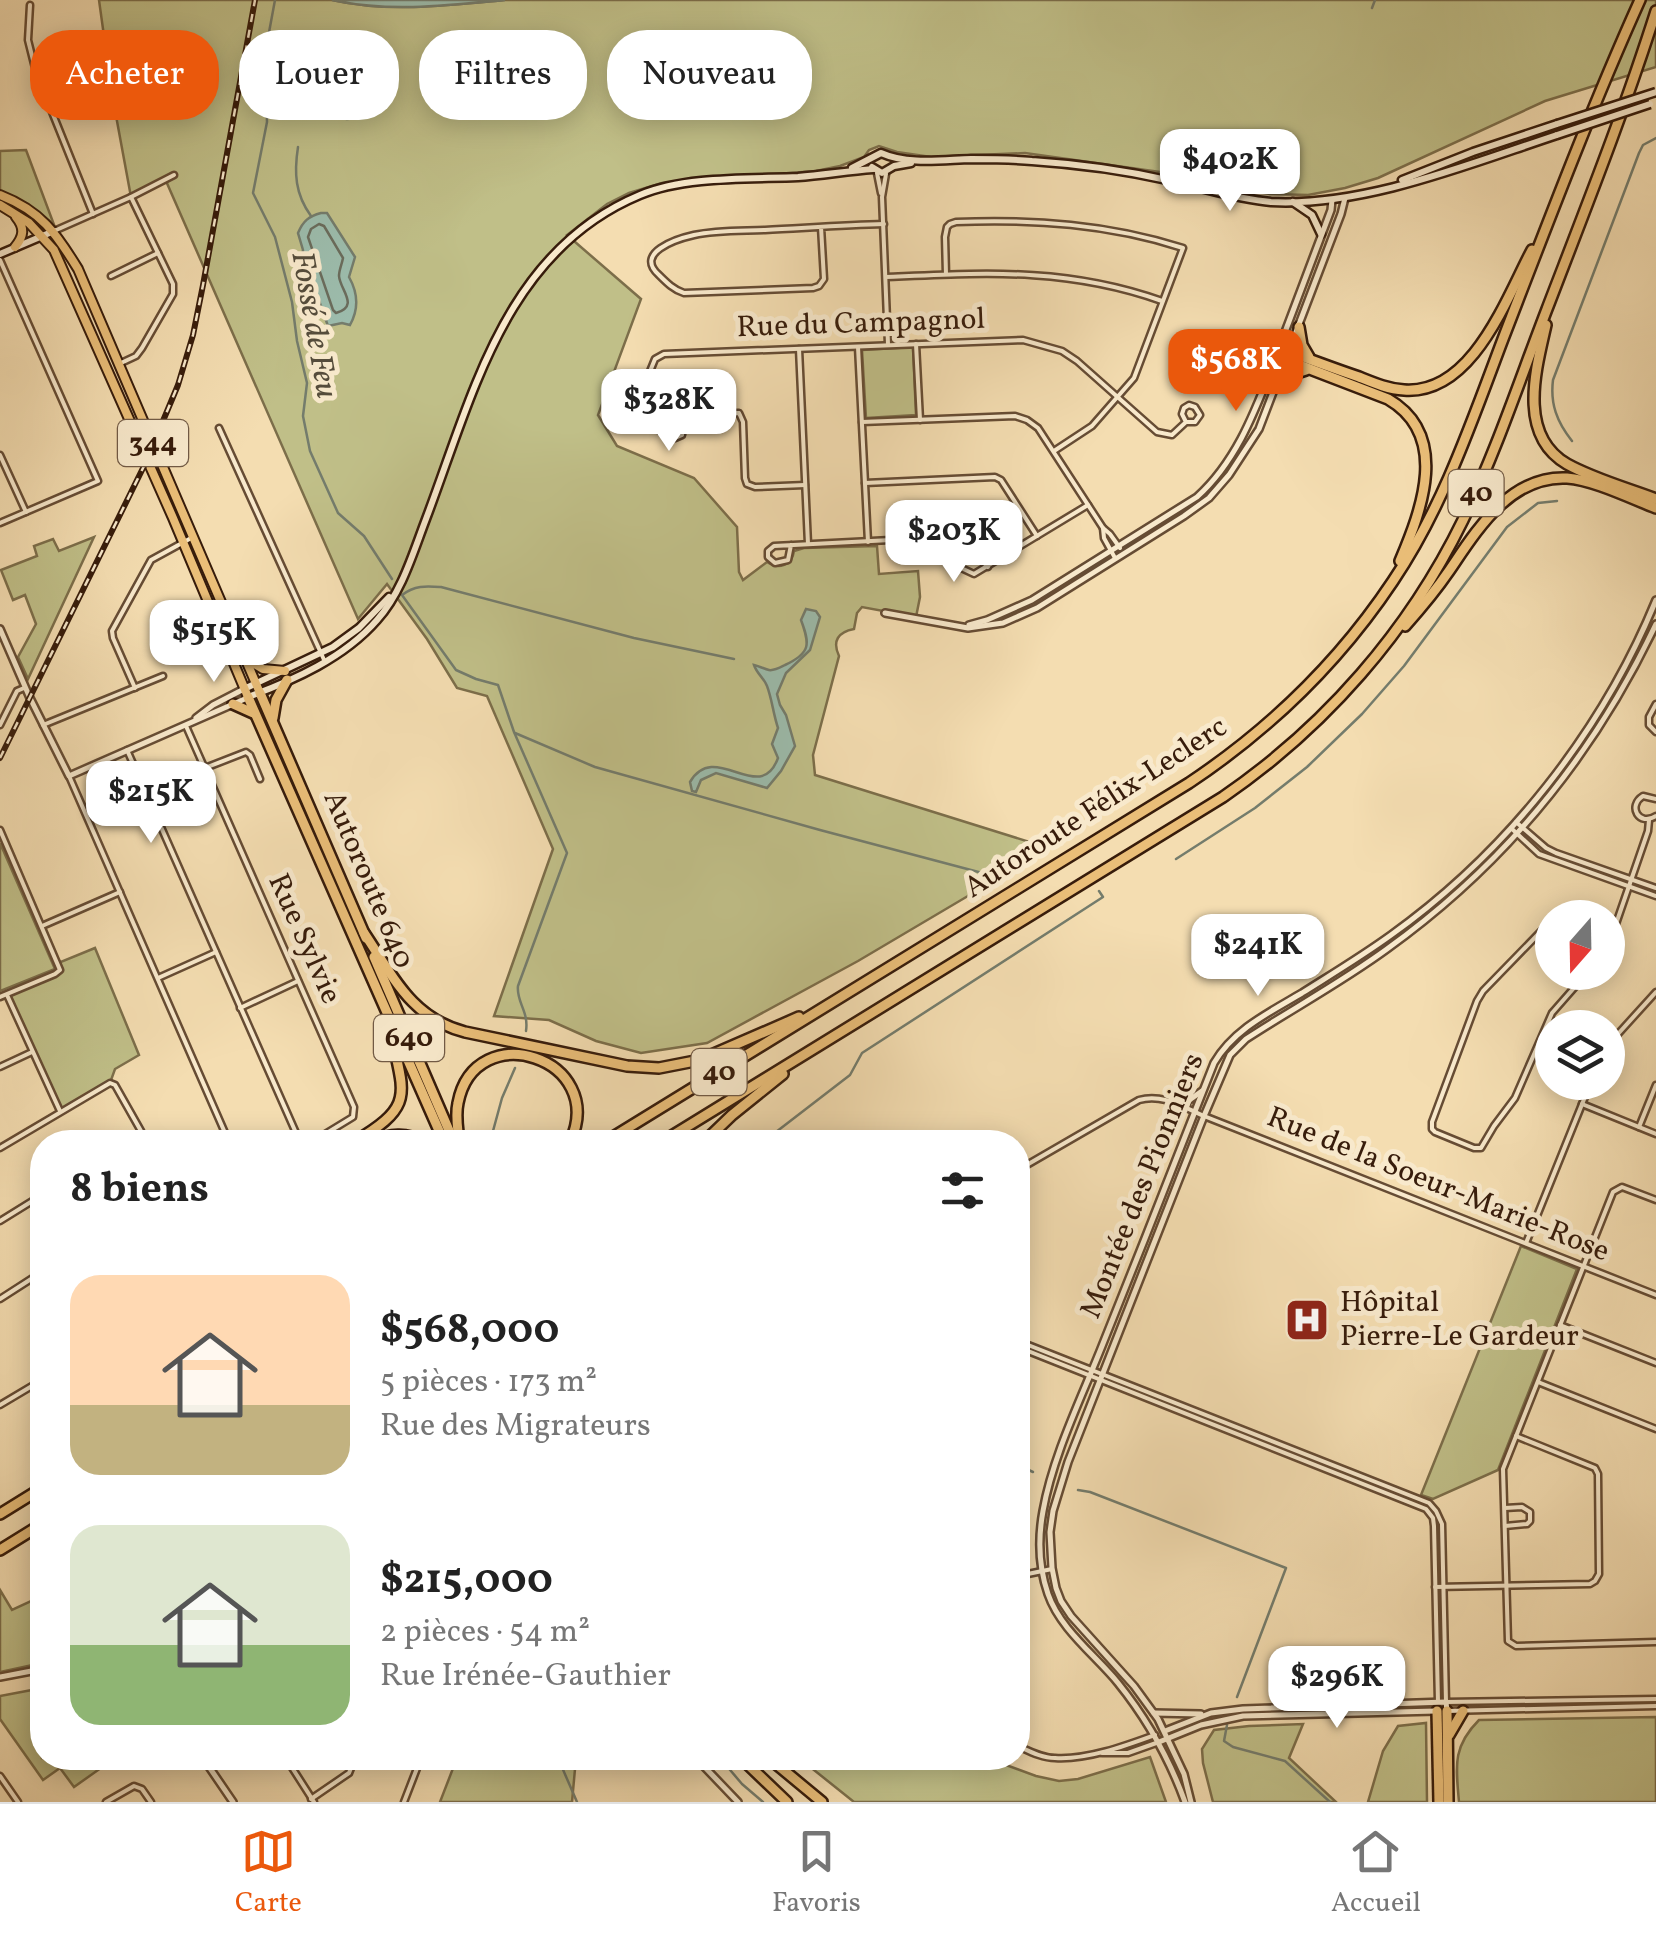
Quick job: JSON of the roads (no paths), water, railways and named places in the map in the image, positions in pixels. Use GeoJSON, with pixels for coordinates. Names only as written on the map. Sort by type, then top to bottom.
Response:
{"type":"FeatureCollection","features":[{"type":"Feature","properties":{"kind":"highway","name":"Autoroute Félix-Leclerc"},"geometry":{"type":"LineString","coordinates":[[625,1130],[1178,790],[1232,753],[1319,675],[1386,591],[1413,549],[1448,480],[1596,101],[1640,0]]}},
{"type":"Feature","properties":{"kind":"highway","name":"Autoroute Félix-Leclerc"},"geometry":{"type":"LineString","coordinates":[[682,1130],[1223,797],[1298,738],[1361,674],[1407,616],[1458,530],[1482,480],[1619,122],[1656,10]]}},
{"type":"Feature","properties":{"kind":"highway"},"geometry":{"type":"LineString","coordinates":[[1282,354],[1397,389],[1420,389],[1443,381],[1463,366],[1484,340],[1552,212]]}},
{"type":"Feature","properties":{"kind":"highway"},"geometry":{"type":"LineString","coordinates":[[1554,291],[1534,379],[1535,410],[1542,435],[1565,463],[1656,498]]}},
{"type":"Feature","properties":{"kind":"highway"},"geometry":{"type":"LineString","coordinates":[[1299,328],[1310,364],[1392,401],[1410,418],[1421,437],[1426,459],[1424,492],[1386,591]]}},
{"type":"Feature","properties":{"kind":"highway"},"geometry":{"type":"LineString","coordinates":[[1278,380],[1310,364]]}},
{"type":"Feature","properties":{"kind":"highway"},"geometry":{"type":"LineString","coordinates":[[1361,674],[1427,600],[1482,525],[1522,489],[1548,479],[1571,478],[1656,508]]}},
{"type":"Feature","properties":{"kind":"highway"},"geometry":{"type":"LineString","coordinates":[[272,720],[286,676]]}},
{"type":"Feature","properties":{"kind":"highway","name":"Autoroute 640"},"geometry":{"type":"LineString","coordinates":[[258,688],[452,1130]]}},
{"type":"Feature","properties":{"kind":"highway","name":"Autoroute 640"},"geometry":{"type":"LineString","coordinates":[[246,693],[439,1130]]}},
{"type":"Feature","properties":{"kind":"highway"},"geometry":{"type":"LineString","coordinates":[[233,704],[255,714]]}},
{"type":"Feature","properties":{"kind":"highway"},"geometry":{"type":"LineString","coordinates":[[364,933],[408,998],[440,1024],[634,1068],[665,1068],[694,1062],[833,1002]]}},
{"type":"Feature","properties":{"kind":"highway"},"geometry":{"type":"LineString","coordinates":[[373,1130],[388,1120],[401,1095],[401,1074],[388,1014]]}},
{"type":"Feature","properties":{"kind":"highway"},"geometry":{"type":"LineString","coordinates":[[717,1130],[813,1050]]}},
{"type":"Feature","properties":{"kind":"highway"},"geometry":{"type":"LineString","coordinates":[[457,1130],[457,1110],[465,1083],[474,1071],[488,1062],[517,1054],[550,1064],[568,1082],[577,1113],[574,1130]]}},
{"type":"Feature","properties":{"kind":"highway"},"geometry":{"type":"LineString","coordinates":[[0,1514],[30,1495]]}},
{"type":"Feature","properties":{"kind":"highway"},"geometry":{"type":"LineString","coordinates":[[0,1550],[30,1531]]}},
{"type":"Feature","properties":{"kind":"highway"},"geometry":{"type":"LineString","coordinates":[[1442,1707],[1447,1737],[1448,1802]]}},
{"type":"Feature","properties":{"kind":"highway"},"geometry":{"type":"LineString","coordinates":[[1439,1802],[1442,1707]]}},
{"type":"Feature","properties":{"kind":"highway"},"geometry":{"type":"LineString","coordinates":[[1447,1737],[1463,1711]]}},
{"type":"Feature","properties":{"kind":"highway"},"geometry":{"type":"LineString","coordinates":[[754,1770],[787,1802]]}},
{"type":"Feature","properties":{"kind":"highway"},"geometry":{"type":"LineString","coordinates":[[783,1770],[822,1802]]}},
{"type":"Feature","properties":{"kind":"main road"},"geometry":{"type":"LineString","coordinates":[[1388,187],[1473,152],[1656,92]]}},
{"type":"Feature","properties":{"kind":"main road"},"geometry":{"type":"LineString","coordinates":[[846,170],[880,153],[916,161],[998,159],[1130,172],[1249,199],[1332,200],[1430,176],[1653,104]]}},
{"type":"Feature","properties":{"kind":"main road"},"geometry":{"type":"LineString","coordinates":[[888,170],[889,157]]}},
{"type":"Feature","properties":{"kind":"main road"},"geometry":{"type":"LineString","coordinates":[[872,159],[875,170]]}},
{"type":"Feature","properties":{"kind":"main road"},"geometry":{"type":"LineString","coordinates":[[246,693],[323,658],[356,636],[396,590],[497,334],[523,290],[564,244],[591,222],[636,196],[663,187],[846,170],[888,170],[916,161]]}},
{"type":"Feature","properties":{"kind":"main road"},"geometry":{"type":"LineString","coordinates":[[0,196],[25,207],[54,231],[0,257]]}},
{"type":"Feature","properties":{"kind":"main road"},"geometry":{"type":"LineString","coordinates":[[1293,202],[1312,215],[1322,234]]}},
{"type":"Feature","properties":{"kind":"main road"},"geometry":{"type":"LineString","coordinates":[[0,206],[30,223],[42,235]]}},
{"type":"Feature","properties":{"kind":"main road"},"geometry":{"type":"LineString","coordinates":[[0,206],[21,224],[22,234],[15,247]]}},
{"type":"Feature","properties":{"kind":"main road","name":"344"},"geometry":{"type":"LineString","coordinates":[[54,231],[78,269],[246,659]]}},
{"type":"Feature","properties":{"kind":"main road","name":"344"},"geometry":{"type":"LineString","coordinates":[[42,235],[70,282],[246,693]]}},
{"type":"Feature","properties":{"kind":"main road"},"geometry":{"type":"LineString","coordinates":[[246,659],[286,676]]}},
{"type":"Feature","properties":{"kind":"main road"},"geometry":{"type":"LineString","coordinates":[[246,659],[258,688]]}},
{"type":"Feature","properties":{"kind":"street"},"geometry":{"type":"LineString","coordinates":[[30,6],[28,40],[36,72],[93,214]]}},
{"type":"Feature","properties":{"kind":"street"},"geometry":{"type":"LineString","coordinates":[[875,170],[882,197],[888,344]]}},
{"type":"Feature","properties":{"kind":"street"},"geometry":{"type":"LineString","coordinates":[[882,197],[888,170]]}},
{"type":"Feature","properties":{"kind":"street"},"geometry":{"type":"LineString","coordinates":[[54,231],[174,175]]}},
{"type":"Feature","properties":{"kind":"street"},"geometry":{"type":"LineString","coordinates":[[119,364],[136,356],[171,301],[173,284],[131,197]]}},
{"type":"Feature","properties":{"kind":"street"},"geometry":{"type":"LineString","coordinates":[[884,613],[955,627],[988,627],[1028,613],[1193,510],[1221,486],[1259,428],[1278,380],[1282,354],[1299,328],[1344,208],[1344,198]]}},
{"type":"Feature","properties":{"kind":"street"},"geometry":{"type":"LineString","coordinates":[[955,627],[982,622],[1023,604],[1187,504],[1211,484],[1249,426],[1282,354],[1332,200]]}},
{"type":"Feature","properties":{"kind":"street"},"geometry":{"type":"LineString","coordinates":[[946,274],[945,231],[956,222],[1082,226],[1184,248],[1134,378],[1092,426],[1054,451]]}},
{"type":"Feature","properties":{"kind":"street"},"geometry":{"type":"LineString","coordinates":[[821,227],[824,279],[813,288],[680,293],[650,264],[660,249],[690,236],[821,227],[884,224]]}},
{"type":"Feature","properties":{"kind":"street"},"geometry":{"type":"LineString","coordinates":[[111,276],[158,254]]}},
{"type":"Feature","properties":{"kind":"street"},"geometry":{"type":"LineString","coordinates":[[0,257],[98,480],[0,523]]}},
{"type":"Feature","properties":{"kind":"street"},"geometry":{"type":"LineString","coordinates":[[886,277],[1049,274],[1116,286],[1163,301]]}},
{"type":"Feature","properties":{"kind":"street","name":"Rue du Campagnol"},"geometry":{"type":"LineString","coordinates":[[648,415],[639,410],[638,401],[659,355],[1022,340],[1062,351],[1077,361],[1157,432],[1176,434],[1186,422]]}},
{"type":"Feature","properties":{"kind":"street"},"geometry":{"type":"LineString","coordinates":[[916,343],[920,420]]}},
{"type":"Feature","properties":{"kind":"street"},"geometry":{"type":"LineString","coordinates":[[858,346],[868,542]]}},
{"type":"Feature","properties":{"kind":"street"},"geometry":{"type":"LineString","coordinates":[[799,349],[808,544]]}},
{"type":"Feature","properties":{"kind":"street"},"geometry":{"type":"LineString","coordinates":[[684,414],[684,431],[675,438],[648,426],[648,415],[739,412],[747,484],[805,485]]}},
{"type":"Feature","properties":{"kind":"street"},"geometry":{"type":"LineString","coordinates":[[862,422],[1015,416],[1033,424],[1088,505],[1115,558]]}},
{"type":"Feature","properties":{"kind":"street"},"geometry":{"type":"LineString","coordinates":[[220,428],[323,658]]}},
{"type":"Feature","properties":{"kind":"street"},"geometry":{"type":"LineString","coordinates":[[0,455],[26,512]]}},
{"type":"Feature","properties":{"kind":"street"},"geometry":{"type":"LineString","coordinates":[[865,482],[995,477],[1001,480],[1038,536]]}},
{"type":"Feature","properties":{"kind":"street"},"geometry":{"type":"LineString","coordinates":[[950,538],[959,566],[974,574],[1088,505]]}},
{"type":"Feature","properties":{"kind":"street"},"geometry":{"type":"LineString","coordinates":[[1102,528],[1124,554]]}},
{"type":"Feature","properties":{"kind":"street"},"geometry":{"type":"LineString","coordinates":[[791,545],[788,560],[775,562],[768,556],[771,547],[791,545],[808,544],[950,538],[961,536],[969,540],[988,567]]}},
{"type":"Feature","properties":{"kind":"street"},"geometry":{"type":"LineString","coordinates":[[135,688],[112,631],[149,562],[194,538]]}},
{"type":"Feature","properties":{"kind":"street","name":"Montée des Pionniers"},"geometry":{"type":"LineString","coordinates":[[1188,1802],[1155,1735],[1119,1684],[1052,1605],[1040,1553],[1044,1509],[1058,1459],[1214,1063],[1229,1042],[1362,955],[1439,898],[1514,825],[1558,772],[1603,704],[1656,600]]}},
{"type":"Feature","properties":{"kind":"street","name":"Montée des Pionniers"},"geometry":{"type":"LineString","coordinates":[[1188,1802],[1186,1779],[1154,1713],[1071,1616],[1056,1588],[1050,1542],[1053,1511],[1068,1462],[1204,1116],[1236,1047],[1387,950],[1450,900],[1524,828],[1600,728],[1656,624]]}},
{"type":"Feature","properties":{"kind":"street"},"geometry":{"type":"LineString","coordinates":[[0,629],[2,641],[69,776],[224,1130]]}},
{"type":"Feature","properties":{"kind":"street"},"geometry":{"type":"LineString","coordinates":[[44,725],[163,676]]}},
{"type":"Feature","properties":{"kind":"street"},"geometry":{"type":"LineString","coordinates":[[0,725],[17,691],[25,687]]}},
{"type":"Feature","properties":{"kind":"street"},"geometry":{"type":"LineString","coordinates":[[69,776],[233,704],[246,693]]}},
{"type":"Feature","properties":{"kind":"street"},"geometry":{"type":"LineString","coordinates":[[189,723],[213,706],[246,693]]}},
{"type":"Feature","properties":{"kind":"street"},"geometry":{"type":"LineString","coordinates":[[1656,704],[1649,725],[1656,732]]}},
{"type":"Feature","properties":{"kind":"street","name":"Rue Sylvie"},"geometry":{"type":"LineString","coordinates":[[189,723],[205,768],[354,1108],[354,1116],[331,1130]]}},
{"type":"Feature","properties":{"kind":"street"},"geometry":{"type":"LineString","coordinates":[[128,750],[295,1130]]}},
{"type":"Feature","properties":{"kind":"street"},"geometry":{"type":"LineString","coordinates":[[205,768],[248,753],[260,779]]}},
{"type":"Feature","properties":{"kind":"street"},"geometry":{"type":"LineString","coordinates":[[1656,799],[1644,796],[1635,806],[1640,818],[1650,820],[1656,816]]}},
{"type":"Feature","properties":{"kind":"street"},"geometry":{"type":"LineString","coordinates":[[1623,900],[1650,820]]}},
{"type":"Feature","properties":{"kind":"street"},"geometry":{"type":"LineString","coordinates":[[1514,825],[1524,828],[1556,853],[1656,888]]}},
{"type":"Feature","properties":{"kind":"street"},"geometry":{"type":"LineString","coordinates":[[1514,825],[1518,834],[1540,854],[1656,896]]}},
{"type":"Feature","properties":{"kind":"street"},"geometry":{"type":"LineString","coordinates":[[0,830],[60,970],[0,997]]}},
{"type":"Feature","properties":{"kind":"street"},"geometry":{"type":"LineString","coordinates":[[42,926],[120,892]]}},
{"type":"Feature","properties":{"kind":"street"},"geometry":{"type":"LineString","coordinates":[[1535,938],[1477,1001],[1432,1128],[1481,1148],[1515,1098],[1535,1050]]}},
{"type":"Feature","properties":{"kind":"street"},"geometry":{"type":"LineString","coordinates":[[158,978],[216,952]]}},
{"type":"Feature","properties":{"kind":"street"},"geometry":{"type":"LineString","coordinates":[[240,1008],[298,981]]}},
{"type":"Feature","properties":{"kind":"street"},"geometry":{"type":"LineString","coordinates":[[1555,1010],[1572,990]]}},
{"type":"Feature","properties":{"kind":"street"},"geometry":{"type":"LineString","coordinates":[[1625,1026],[1656,992]]}},
{"type":"Feature","properties":{"kind":"street"},"geometry":{"type":"LineString","coordinates":[[7,994],[60,1111]]}},
{"type":"Feature","properties":{"kind":"street"},"geometry":{"type":"LineString","coordinates":[[1274,1010],[1278,1018]]}},
{"type":"Feature","properties":{"kind":"street"},"geometry":{"type":"LineString","coordinates":[[0,1067],[32,1051]]}},
{"type":"Feature","properties":{"kind":"street"},"geometry":{"type":"LineString","coordinates":[[0,1148],[110,1083],[115,1084],[140,1130]]}},
{"type":"Feature","properties":{"kind":"street"},"geometry":{"type":"LineString","coordinates":[[1639,1128],[1656,1085]]}},
{"type":"Feature","properties":{"kind":"street"},"geometry":{"type":"LineString","coordinates":[[1030,1163],[1139,1100],[1156,1097],[1174,1102],[1193,1098],[1204,1089]]}},
{"type":"Feature","properties":{"kind":"street"},"geometry":{"type":"LineString","coordinates":[[1526,1243],[1584,1100]]}},
{"type":"Feature","properties":{"kind":"street","name":"Rue de la Soeur-Marie-Rose"},"geometry":{"type":"LineString","coordinates":[[1174,1102],[1656,1295]]}},
{"type":"Feature","properties":{"kind":"street"},"geometry":{"type":"LineString","coordinates":[[1582,1104],[1656,1134]]}},
{"type":"Feature","properties":{"kind":"street"},"geometry":{"type":"LineString","coordinates":[[1656,1200],[1622,1187],[1613,1192],[1504,1469],[1508,1641],[1516,1646],[1656,1642]]}},
{"type":"Feature","properties":{"kind":"street"},"geometry":{"type":"LineString","coordinates":[[0,1221],[30,1202]]}},
{"type":"Feature","properties":{"kind":"street"},"geometry":{"type":"LineString","coordinates":[[0,1299],[30,1280]]}},
{"type":"Feature","properties":{"kind":"street"},"geometry":{"type":"LineString","coordinates":[[1118,1306],[1127,1310]]}},
{"type":"Feature","properties":{"kind":"street"},"geometry":{"type":"LineString","coordinates":[[1560,1325],[1656,1362]]}},
{"type":"Feature","properties":{"kind":"street"},"geometry":{"type":"LineString","coordinates":[[1030,1349],[1429,1503],[1442,1524],[1442,1707]]}},
{"type":"Feature","properties":{"kind":"street"},"geometry":{"type":"LineString","coordinates":[[1101,1377],[1426,1509],[1433,1518],[1442,1707]]}},
{"type":"Feature","properties":{"kind":"street"},"geometry":{"type":"LineString","coordinates":[[1538,1382],[1656,1429]]}},
{"type":"Feature","properties":{"kind":"street"},"geometry":{"type":"LineString","coordinates":[[0,1406],[30,1387]]}},
{"type":"Feature","properties":{"kind":"street"},"geometry":{"type":"LineString","coordinates":[[1435,1587],[1595,1582],[1599,1574],[1598,1474],[1594,1468],[1516,1436]]}},
{"type":"Feature","properties":{"kind":"street"},"geometry":{"type":"LineString","coordinates":[[1505,1508],[1522,1507],[1531,1515],[1527,1524],[1505,1526]]}},
{"type":"Feature","properties":{"kind":"street"},"geometry":{"type":"LineString","coordinates":[[1030,1574],[1052,1568]]}},
{"type":"Feature","properties":{"kind":"street"},"geometry":{"type":"LineString","coordinates":[[0,1677],[30,1671]]}},
{"type":"Feature","properties":{"kind":"street"},"geometry":{"type":"LineString","coordinates":[[1030,1750],[1053,1758],[1128,1752],[1208,1723],[1243,1716],[1656,1699]]}},
{"type":"Feature","properties":{"kind":"street"},"geometry":{"type":"LineString","coordinates":[[1092,1753],[1232,1710],[1301,1705],[1442,1707],[1463,1711],[1656,1706]]}},
{"type":"Feature","properties":{"kind":"street"},"geometry":{"type":"LineString","coordinates":[[1154,1713],[1206,1715]]}},
{"type":"Feature","properties":{"kind":"street"},"geometry":{"type":"LineString","coordinates":[[211,1770],[233,1802]]}},
{"type":"Feature","properties":{"kind":"street"},"geometry":{"type":"LineString","coordinates":[[294,1770],[313,1800],[349,1770]]}},
{"type":"Feature","properties":{"kind":"street"},"geometry":{"type":"LineString","coordinates":[[404,1802],[416,1770]]}},
{"type":"Feature","properties":{"kind":"street"},"geometry":{"type":"LineString","coordinates":[[707,1770],[738,1802]]}},
{"type":"Feature","properties":{"kind":"street"},"geometry":{"type":"LineString","coordinates":[[0,1776],[18,1802]]}},
{"type":"Feature","properties":{"kind":"street"},"geometry":{"type":"LineString","coordinates":[[106,1802],[134,1786],[142,1789],[151,1802]]}},
{"type":"Feature","properties":{"kind":"water"},"geometry":{"type":"Polygon","coordinates":[[[332,0],[505,0],[397,7],[332,0]]]}},
{"type":"Feature","properties":{"kind":"water"},"geometry":{"type":"Polygon","coordinates":[[[327,213],[355,257],[349,277],[356,307],[350,325],[328,326],[302,257],[298,233],[307,220],[327,213]]]}},
{"type":"Feature","properties":{"kind":"water"},"geometry":{"type":"Polygon","coordinates":[[[806,609],[816,611],[820,617],[810,650],[786,673],[777,694],[795,746],[781,771],[767,788],[716,773],[701,780],[696,792],[692,791],[690,782],[700,771],[712,767],[749,776],[770,771],[778,758],[772,744],[778,728],[767,686],[754,665],[773,670],[804,652],[806,635],[801,620],[806,609]]]}},
{"type":"Feature","properties":{"kind":"waterway","name":"Fossé de Feu"},"geometry":{"type":"LineString","coordinates":[[275,0],[265,54],[267,122],[253,193],[275,237],[292,302],[307,383],[303,416],[310,451],[338,513],[364,536],[392,579]]}},
{"type":"Feature","properties":{"kind":"waterway"},"geometry":{"type":"LineString","coordinates":[[1372,8],[1375,0]]}},
{"type":"Feature","properties":{"kind":"waterway"},"geometry":{"type":"LineString","coordinates":[[1572,441],[1556,412],[1553,380],[1639,153],[1643,145],[1656,138]]}},
{"type":"Feature","properties":{"kind":"waterway"},"geometry":{"type":"LineString","coordinates":[[298,147],[297,183],[311,216]]}},
{"type":"Feature","properties":{"kind":"waterway"},"geometry":{"type":"LineString","coordinates":[[1176,859],[1255,808],[1307,767],[1404,666],[1507,527],[1538,503],[1557,501]]}},
{"type":"Feature","properties":{"kind":"waterway","name":"Fossé de Feu"},"geometry":{"type":"LineString","coordinates":[[526,1031],[518,986],[567,853],[514,732],[498,685],[456,670],[402,595],[425,586],[441,587],[634,638],[734,659]]}},
{"type":"Feature","properties":{"kind":"waterway"},"geometry":{"type":"LineString","coordinates":[[515,733],[595,767],[1005,879]]}},
{"type":"Feature","properties":{"kind":"waterway"},"geometry":{"type":"LineString","coordinates":[[779,1130],[850,1075],[862,1053],[1103,897],[1099,891]]}},
{"type":"Feature","properties":{"kind":"waterway","name":"Fossé de Feu"},"geometry":{"type":"LineString","coordinates":[[493,1130],[515,1068]]}},
{"type":"Feature","properties":{"kind":"waterway"},"geometry":{"type":"LineString","coordinates":[[1078,1490],[1286,1568],[1237,1697]]}},
{"type":"Feature","properties":{"kind":"waterway"},"geometry":{"type":"LineString","coordinates":[[1227,1725],[1224,1741],[1285,1761],[1330,1802]]}},
{"type":"Feature","properties":{"kind":"waterway","name":"Fossé de Feu"},"geometry":{"type":"LineString","coordinates":[[563,1770],[577,1802]]}},
{"type":"Feature","properties":{"kind":"waterway"},"geometry":{"type":"LineString","coordinates":[[730,1770],[763,1802]]}},
{"type":"Feature","properties":{"kind":"railway"},"geometry":{"type":"LineString","coordinates":[[0,758],[145,464],[178,385],[193,335],[255,0]]}},
{"type":"Feature","properties":{"kind":"place","name":"Hôpital Pierre-Le Gardeur"},"geometry":{"type":"Point","coordinates":[1307,1320]}}]}
